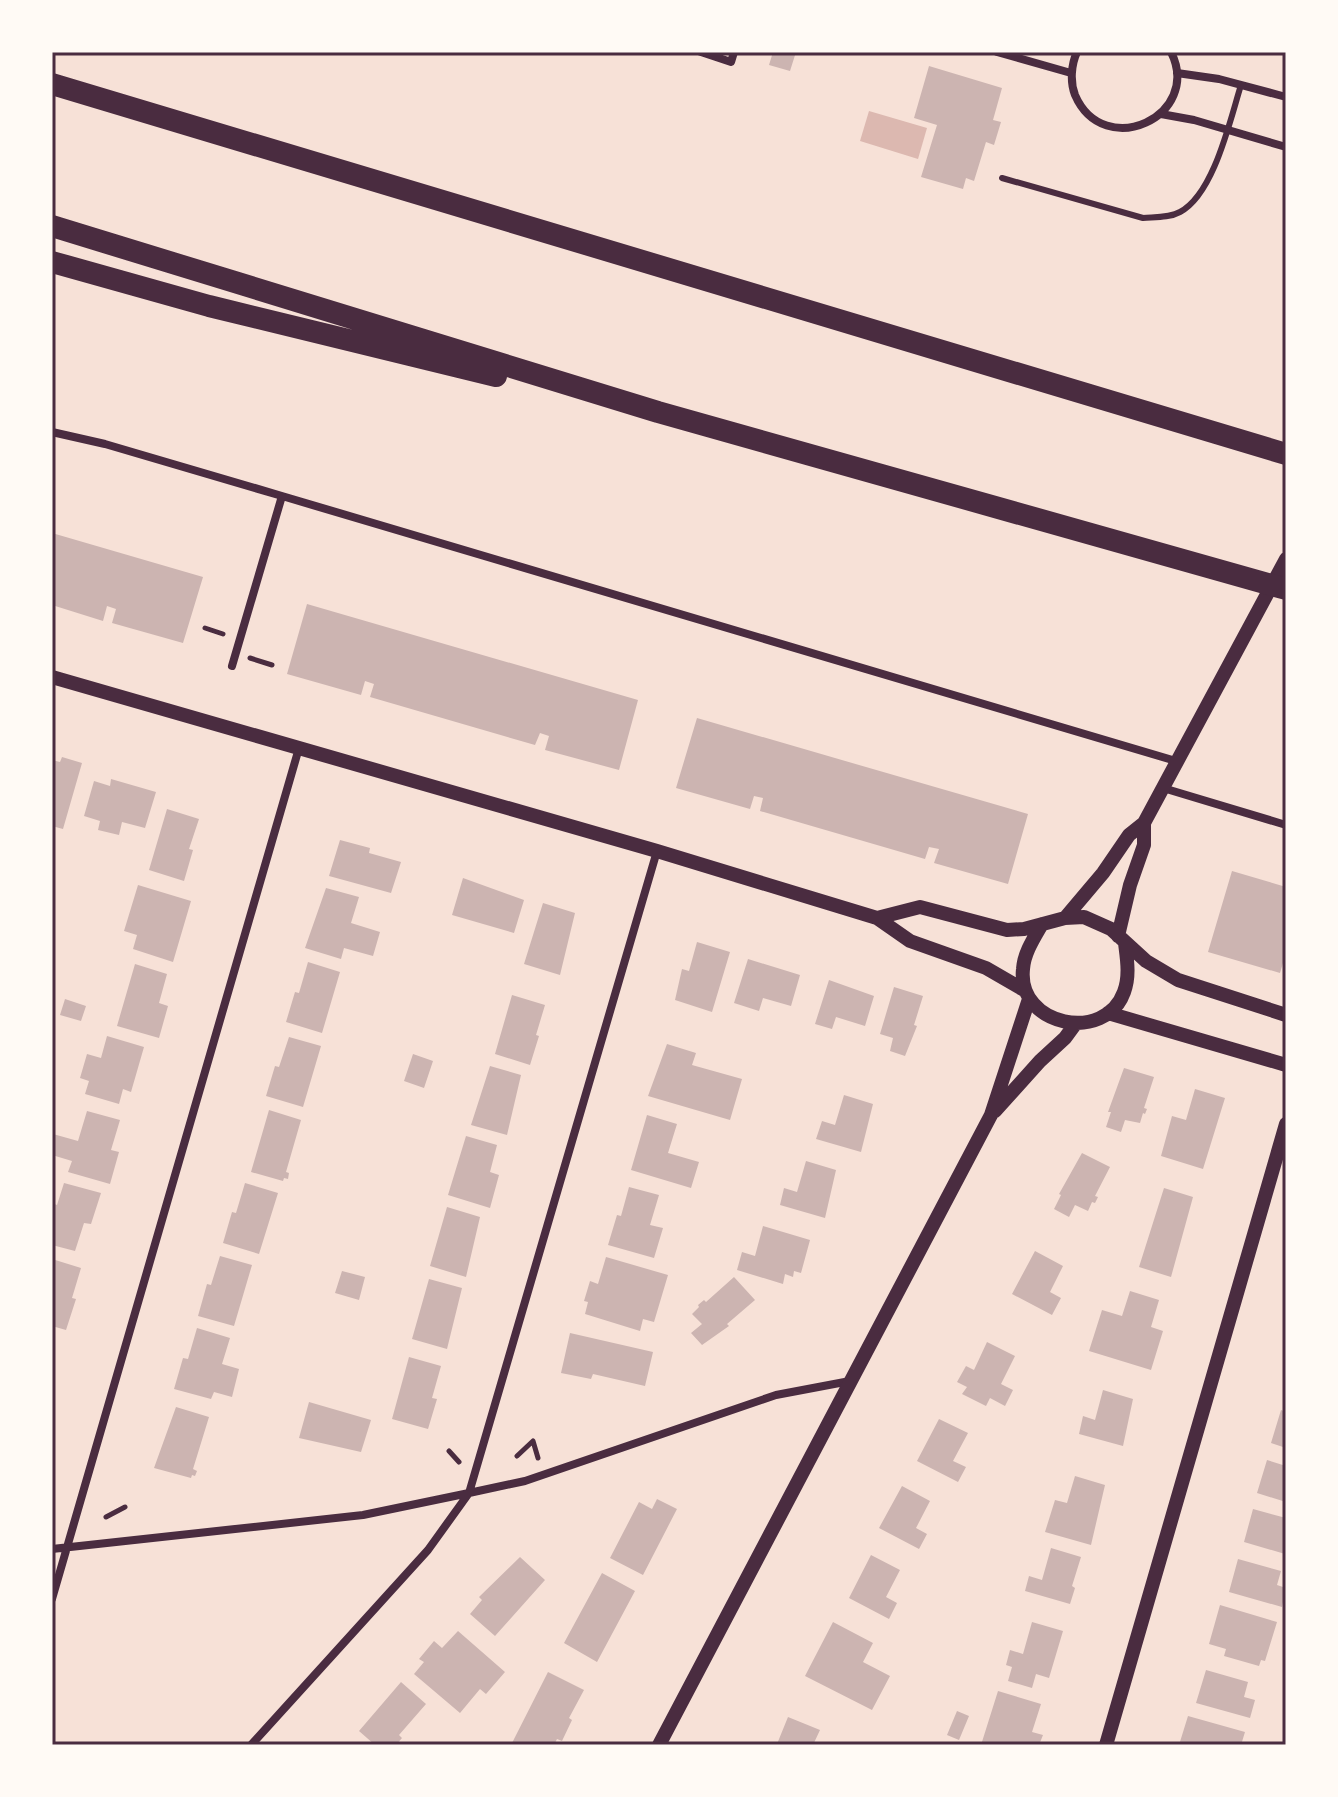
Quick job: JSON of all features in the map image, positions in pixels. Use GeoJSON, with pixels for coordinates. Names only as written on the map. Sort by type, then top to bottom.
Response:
{"type":"FeatureCollection","features":[{"type":"Feature","properties":{"kind":"highway"},"geometry":{"type":"LineString","coordinates":[[58,83],[1286,454]]}},
{"type":"Feature","properties":{"kind":"highway"},"geometry":{"type":"LineString","coordinates":[[52,226],[658,412],[1286,589]]}},
{"type":"Feature","properties":{"kind":"highway"},"geometry":{"type":"LineString","coordinates":[[52,262],[209,306],[438,363],[658,412]]}},
{"type":"Feature","properties":{"kind":"street"},"geometry":{"type":"LineString","coordinates":[[701,52],[731,62],[734,52]]}},
{"type":"Feature","properties":{"kind":"street"},"geometry":{"type":"LineString","coordinates":[[997,52],[1071,73]]}},
{"type":"Feature","properties":{"kind":"street"},"geometry":{"type":"LineString","coordinates":[[1077,52],[1071,73],[1074,91],[1082,107],[1095,120],[1111,127],[1129,129],[1146,124],[1161,114],[1170,102],[1176,88],[1177,73],[1171,52]]}},
{"type":"Feature","properties":{"kind":"street"},"geometry":{"type":"LineString","coordinates":[[1177,73],[1286,97]]}},
{"type":"Feature","properties":{"kind":"street"},"geometry":{"type":"LineString","coordinates":[[1161,114],[1286,147]]}},
{"type":"Feature","properties":{"kind":"street"},"geometry":{"type":"LineString","coordinates":[[52,432],[105,444],[1176,761]]}},
{"type":"Feature","properties":{"kind":"street"},"geometry":{"type":"LineString","coordinates":[[232,666],[282,496]]}},
{"type":"Feature","properties":{"kind":"street"},"geometry":{"type":"LineString","coordinates":[[1065,918],[1103,873],[1129,835],[1144,823],[1286,559]]}},
{"type":"Feature","properties":{"kind":"street"},"geometry":{"type":"LineString","coordinates":[[52,677],[657,851],[877,918],[910,941],[986,968],[1026,995],[1039,1011],[1051,1018],[1076,1023],[1091,1021],[1108,1013],[1123,995],[1128,965],[1121,940],[1130,885],[1144,845],[1144,823]]}},
{"type":"Feature","properties":{"kind":"street"},"geometry":{"type":"LineString","coordinates":[[52,1599],[299,748]]}},
{"type":"Feature","properties":{"kind":"street"},"geometry":{"type":"LineString","coordinates":[[1163,788],[1286,825]]}},
{"type":"Feature","properties":{"kind":"street"},"geometry":{"type":"LineString","coordinates":[[251,1745],[428,1550],[469,1493],[657,851]]}},
{"type":"Feature","properties":{"kind":"street"},"geometry":{"type":"LineString","coordinates":[[877,918],[920,907],[996,929],[1016,930],[1065,918],[1093,920],[1111,929],[1155,968],[1178,980],[1286,1015]]}},
{"type":"Feature","properties":{"kind":"street"},"geometry":{"type":"LineString","coordinates":[[659,1745],[991,1115],[1026,995],[1023,967],[1026,953],[1042,924]]}},
{"type":"Feature","properties":{"kind":"street"},"geometry":{"type":"LineString","coordinates":[[1108,1013],[1286,1065]]}},
{"type":"Feature","properties":{"kind":"street"},"geometry":{"type":"LineString","coordinates":[[991,1115],[1076,1023]]}},
{"type":"Feature","properties":{"kind":"street"},"geometry":{"type":"LineString","coordinates":[[1106,1745],[1286,1124]]}},
{"type":"Feature","properties":{"kind":"street"},"geometry":{"type":"LineString","coordinates":[[52,1549],[363,1515],[469,1493],[525,1481],[776,1395],[852,1381]]}},
{"type":"Feature","properties":{"kind":"lane"},"geometry":{"type":"LineString","coordinates":[[1002,178],[1143,218],[1180,212],[1195,199],[1209,177],[1241,85]]}},
{"type":"Feature","properties":{"kind":"path"},"geometry":{"type":"LineString","coordinates":[[517,1456],[533,1441],[539,1461]]}},
{"type":"Feature","properties":{"kind":"path"},"geometry":{"type":"LineString","coordinates":[[449,1451],[459,1462]]}},
{"type":"Feature","properties":{"kind":"path"},"geometry":{"type":"LineString","coordinates":[[106,1517],[125,1507]]}},
{"type":"Feature","properties":{"kind":"shaded area"},"geometry":{"type":"Polygon","coordinates":[[[869,111],[927,128],[918,159],[860,141],[869,111]]]}},
{"type":"Feature","properties":{"kind":"building"},"geometry":{"type":"Polygon","coordinates":[[[773,52],[796,52],[790,71],[769,65],[773,52]]]}},
{"type":"Feature","properties":{"kind":"building"},"geometry":{"type":"Polygon","coordinates":[[[929,66],[1002,88],[993,120],[1001,122],[994,145],[986,142],[974,181],[966,178],[963,189],[921,177],[937,125],[914,118],[929,66]]]}},
{"type":"Feature","properties":{"kind":"building"},"geometry":{"type":"Polygon","coordinates":[[[52,533],[203,577],[183,643],[112,623],[116,609],[107,606],[103,621],[52,605],[52,533]]]}},
{"type":"Feature","properties":{"kind":"building"},"geometry":{"type":"Polygon","coordinates":[[[307,604],[638,700],[619,770],[545,750],[549,736],[540,733],[535,745],[370,697],[374,684],[365,681],[361,695],[287,674],[307,604]]]}},
{"type":"Feature","properties":{"kind":"building"},"geometry":{"type":"Polygon","coordinates":[[[697,718],[1028,814],[1008,884],[934,863],[939,849],[929,847],[925,859],[760,811],[763,798],[754,796],[750,809],[676,788],[697,718]]]}},
{"type":"Feature","properties":{"kind":"building"},"geometry":{"type":"Polygon","coordinates":[[[62,757],[82,763],[63,829],[52,826],[52,760],[60,762],[62,757]]]}},
{"type":"Feature","properties":{"kind":"building"},"geometry":{"type":"Polygon","coordinates":[[[111,779],[156,792],[145,828],[122,822],[119,835],[98,830],[100,821],[84,816],[94,781],[110,786],[111,779]]]}},
{"type":"Feature","properties":{"kind":"building"},"geometry":{"type":"Polygon","coordinates":[[[167,809],[199,819],[189,849],[193,850],[184,881],[149,870],[167,809]]]}},
{"type":"Feature","properties":{"kind":"building"},"geometry":{"type":"Polygon","coordinates":[[[340,840],[370,848],[369,853],[401,862],[391,893],[329,876],[340,840]]]}},
{"type":"Feature","properties":{"kind":"building"},"geometry":{"type":"Polygon","coordinates":[[[1232,871],[1286,887],[1286,963],[1283,963],[1280,973],[1208,952],[1232,871]]]}},
{"type":"Feature","properties":{"kind":"building"},"geometry":{"type":"Polygon","coordinates":[[[463,878],[524,900],[514,933],[452,915],[463,878]]]}},
{"type":"Feature","properties":{"kind":"building"},"geometry":{"type":"Polygon","coordinates":[[[138,885],[191,901],[173,962],[133,949],[137,935],[124,931],[138,885]]]}},
{"type":"Feature","properties":{"kind":"building"},"geometry":{"type":"Polygon","coordinates":[[[326,888],[359,897],[351,923],[380,932],[373,956],[344,948],[341,959],[305,948],[326,888]]]}},
{"type":"Feature","properties":{"kind":"building"},"geometry":{"type":"Polygon","coordinates":[[[543,903],[575,913],[560,975],[524,964],[543,903]]]}},
{"type":"Feature","properties":{"kind":"building"},"geometry":{"type":"Polygon","coordinates":[[[697,942],[730,952],[712,1012],[675,1000],[682,969],[689,971],[697,942]]]}},
{"type":"Feature","properties":{"kind":"building"},"geometry":{"type":"Polygon","coordinates":[[[748,959],[800,975],[791,1006],[763,998],[759,1011],[734,1003],[748,959]]]}},
{"type":"Feature","properties":{"kind":"building"},"geometry":{"type":"Polygon","coordinates":[[[308,962],[340,972],[322,1033],[286,1022],[308,962]]]}},
{"type":"Feature","properties":{"kind":"building"},"geometry":{"type":"Polygon","coordinates":[[[135,964],[167,974],[159,1003],[168,1006],[159,1038],[117,1026],[135,964]]]}},
{"type":"Feature","properties":{"kind":"building"},"geometry":{"type":"Polygon","coordinates":[[[829,980],[874,996],[865,1026],[836,1017],[832,1029],[815,1024],[829,980]]]}},
{"type":"Feature","properties":{"kind":"building"},"geometry":{"type":"Polygon","coordinates":[[[894,987],[923,996],[914,1025],[917,1026],[905,1056],[890,1051],[893,1038],[880,1034],[894,987]]]}},
{"type":"Feature","properties":{"kind":"building"},"geometry":{"type":"Polygon","coordinates":[[[512,995],[545,1005],[530,1065],[495,1054],[512,995]]]}},
{"type":"Feature","properties":{"kind":"building"},"geometry":{"type":"Polygon","coordinates":[[[65,999],[86,1006],[81,1021],[60,1015],[65,999]]]}},
{"type":"Feature","properties":{"kind":"building"},"geometry":{"type":"Polygon","coordinates":[[[107,1036],[144,1047],[131,1092],[123,1089],[119,1104],[85,1094],[89,1081],[80,1078],[87,1054],[101,1058],[107,1036]]]}},
{"type":"Feature","properties":{"kind":"building"},"geometry":{"type":"Polygon","coordinates":[[[289,1037],[321,1046],[303,1107],[266,1096],[275,1066],[279,1067],[289,1037]]]}},
{"type":"Feature","properties":{"kind":"building"},"geometry":{"type":"Polygon","coordinates":[[[667,1044],[696,1053],[692,1065],[742,1079],[730,1120],[648,1096],[667,1044]]]}},
{"type":"Feature","properties":{"kind":"building"},"geometry":{"type":"Polygon","coordinates":[[[413,1054],[433,1061],[424,1088],[404,1081],[413,1054]]]}},
{"type":"Feature","properties":{"kind":"building"},"geometry":{"type":"Polygon","coordinates":[[[490,1066],[521,1075],[507,1135],[471,1125],[490,1066]]]}},
{"type":"Feature","properties":{"kind":"building"},"geometry":{"type":"Polygon","coordinates":[[[1124,1068],[1154,1077],[1144,1108],[1147,1109],[1140,1123],[1125,1120],[1121,1132],[1106,1127],[1111,1112],[1108,1112],[1124,1068]]]}},
{"type":"Feature","properties":{"kind":"building"},"geometry":{"type":"Polygon","coordinates":[[[1195,1089],[1225,1098],[1203,1169],[1161,1156],[1172,1116],[1186,1120],[1195,1089]]]}},
{"type":"Feature","properties":{"kind":"building"},"geometry":{"type":"Polygon","coordinates":[[[844,1095],[873,1104],[861,1152],[816,1139],[822,1121],[835,1125],[844,1095]]]}},
{"type":"Feature","properties":{"kind":"building"},"geometry":{"type":"Polygon","coordinates":[[[269,1110],[301,1120],[286,1172],[289,1173],[288,1179],[284,1178],[283,1181],[251,1172],[269,1110]]]}},
{"type":"Feature","properties":{"kind":"building"},"geometry":{"type":"Polygon","coordinates":[[[87,1111],[120,1120],[111,1150],[119,1152],[110,1184],[68,1172],[72,1161],[52,1155],[53,1134],[78,1141],[87,1111]]]}},
{"type":"Feature","properties":{"kind":"building"},"geometry":{"type":"Polygon","coordinates":[[[647,1115],[677,1124],[668,1153],[699,1162],[691,1188],[631,1170],[647,1115]]]}},
{"type":"Feature","properties":{"kind":"building"},"geometry":{"type":"Polygon","coordinates":[[[466,1136],[497,1145],[490,1172],[499,1175],[490,1208],[448,1195],[466,1136]]]}},
{"type":"Feature","properties":{"kind":"building"},"geometry":{"type":"Polygon","coordinates":[[[1082,1153],[1110,1167],[1095,1196],[1098,1197],[1095,1203],[1092,1202],[1088,1211],[1075,1205],[1069,1217],[1054,1209],[1082,1153]]]}},
{"type":"Feature","properties":{"kind":"building"},"geometry":{"type":"Polygon","coordinates":[[[806,1161],[836,1170],[825,1218],[780,1205],[784,1188],[797,1192],[806,1161]]]}},
{"type":"Feature","properties":{"kind":"building"},"geometry":{"type":"Polygon","coordinates":[[[64,1183],[101,1193],[91,1224],[84,1223],[75,1251],[52,1245],[52,1203],[57,1205],[64,1183]]]}},
{"type":"Feature","properties":{"kind":"building"},"geometry":{"type":"Polygon","coordinates":[[[245,1183],[278,1193],[259,1254],[223,1243],[245,1183]]]}},
{"type":"Feature","properties":{"kind":"building"},"geometry":{"type":"Polygon","coordinates":[[[629,1187],[659,1195],[650,1225],[663,1228],[654,1258],[608,1245],[629,1187]]]}},
{"type":"Feature","properties":{"kind":"building"},"geometry":{"type":"Polygon","coordinates":[[[1164,1188],[1193,1197],[1171,1277],[1139,1267],[1164,1188]]]}},
{"type":"Feature","properties":{"kind":"building"},"geometry":{"type":"Polygon","coordinates":[[[447,1207],[480,1217],[466,1277],[430,1266],[447,1207]]]}},
{"type":"Feature","properties":{"kind":"building"},"geometry":{"type":"Polygon","coordinates":[[[763,1226],[810,1240],[801,1273],[794,1271],[793,1277],[785,1274],[783,1284],[737,1270],[742,1252],[755,1256],[763,1226]]]}},
{"type":"Feature","properties":{"kind":"building"},"geometry":{"type":"Polygon","coordinates":[[[1035,1251],[1063,1266],[1050,1292],[1061,1298],[1052,1315],[1012,1294],[1035,1251]]]}},
{"type":"Feature","properties":{"kind":"building"},"geometry":{"type":"Polygon","coordinates":[[[220,1256],[252,1265],[234,1326],[198,1316],[207,1284],[211,1285],[220,1256]]]}},
{"type":"Feature","properties":{"kind":"building"},"geometry":{"type":"Polygon","coordinates":[[[606,1257],[668,1275],[654,1322],[643,1319],[640,1331],[585,1314],[588,1302],[584,1301],[590,1281],[598,1284],[606,1257]]]}},
{"type":"Feature","properties":{"kind":"building"},"geometry":{"type":"Polygon","coordinates":[[[52,1259],[81,1268],[72,1298],[76,1299],[66,1330],[52,1326],[52,1259]]]}},
{"type":"Feature","properties":{"kind":"building"},"geometry":{"type":"Polygon","coordinates":[[[342,1271],[365,1277],[359,1300],[335,1293],[342,1271]]]}},
{"type":"Feature","properties":{"kind":"building"},"geometry":{"type":"Polygon","coordinates":[[[734,1277],[755,1300],[727,1324],[729,1326],[702,1345],[691,1333],[702,1324],[692,1314],[698,1305],[704,1300],[706,1302],[734,1277]]]}},
{"type":"Feature","properties":{"kind":"building"},"geometry":{"type":"Polygon","coordinates":[[[429,1279],[462,1288],[447,1349],[412,1339],[429,1279]]]}},
{"type":"Feature","properties":{"kind":"building"},"geometry":{"type":"Polygon","coordinates":[[[1130,1291],[1159,1300],[1151,1327],[1163,1331],[1151,1370],[1089,1351],[1102,1310],[1122,1316],[1130,1291]]]}},
{"type":"Feature","properties":{"kind":"building"},"geometry":{"type":"Polygon","coordinates":[[[197,1328],[230,1338],[222,1364],[239,1369],[232,1397],[214,1392],[211,1399],[174,1389],[183,1358],[188,1359],[197,1328]]]}},
{"type":"Feature","properties":{"kind":"building"},"geometry":{"type":"Polygon","coordinates":[[[570,1333],[653,1352],[645,1386],[593,1374],[591,1379],[561,1373],[570,1333]]]}},
{"type":"Feature","properties":{"kind":"building"},"geometry":{"type":"Polygon","coordinates":[[[987,1342],[1015,1356],[1001,1384],[1013,1390],[1005,1406],[990,1398],[986,1406],[962,1394],[967,1387],[957,1382],[966,1366],[974,1370],[987,1342]]]}},
{"type":"Feature","properties":{"kind":"building"},"geometry":{"type":"Polygon","coordinates":[[[409,1357],[441,1366],[432,1398],[437,1399],[428,1429],[392,1419],[409,1357]]]}},
{"type":"Feature","properties":{"kind":"building"},"geometry":{"type":"Polygon","coordinates":[[[1103,1390],[1133,1399],[1123,1446],[1079,1434],[1083,1416],[1095,1420],[1103,1390]]]}},
{"type":"Feature","properties":{"kind":"building"},"geometry":{"type":"Polygon","coordinates":[[[309,1402],[371,1420],[361,1452],[299,1438],[309,1402]]]}},
{"type":"Feature","properties":{"kind":"building"},"geometry":{"type":"Polygon","coordinates":[[[176,1407],[209,1417],[193,1469],[197,1471],[191,1478],[154,1468],[176,1407]]]}},
{"type":"Feature","properties":{"kind":"building"},"geometry":{"type":"Polygon","coordinates":[[[1281,1410],[1286,1412],[1286,1448],[1271,1443],[1281,1410]]]}},
{"type":"Feature","properties":{"kind":"building"},"geometry":{"type":"Polygon","coordinates":[[[939,1419],[968,1433],[953,1461],[966,1467],[958,1482],[917,1461],[939,1419]]]}},
{"type":"Feature","properties":{"kind":"building"},"geometry":{"type":"Polygon","coordinates":[[[1267,1460],[1286,1466],[1286,1502],[1257,1493],[1267,1460]]]}},
{"type":"Feature","properties":{"kind":"building"},"geometry":{"type":"Polygon","coordinates":[[[1075,1476],[1105,1485],[1091,1545],[1045,1532],[1055,1500],[1067,1503],[1075,1476]]]}},
{"type":"Feature","properties":{"kind":"building"},"geometry":{"type":"Polygon","coordinates":[[[902,1486],[930,1501],[916,1528],[927,1534],[919,1549],[879,1528],[902,1486]]]}},
{"type":"Feature","properties":{"kind":"building"},"geometry":{"type":"Polygon","coordinates":[[[657,1499],[677,1509],[643,1575],[610,1558],[639,1502],[652,1509],[657,1499]]]}},
{"type":"Feature","properties":{"kind":"building"},"geometry":{"type":"Polygon","coordinates":[[[1253,1509],[1286,1518],[1285,1554],[1244,1542],[1253,1509]]]}},
{"type":"Feature","properties":{"kind":"building"},"geometry":{"type":"Polygon","coordinates":[[[1051,1548],[1081,1557],[1070,1604],[1025,1591],[1029,1576],[1042,1580],[1051,1548]]]}},
{"type":"Feature","properties":{"kind":"building"},"geometry":{"type":"Polygon","coordinates":[[[871,1555],[900,1570],[886,1597],[897,1603],[889,1619],[849,1598],[871,1555]]]}},
{"type":"Feature","properties":{"kind":"building"},"geometry":{"type":"Polygon","coordinates":[[[520,1557],[545,1580],[495,1636],[470,1614],[482,1600],[479,1597],[520,1557]]]}},
{"type":"Feature","properties":{"kind":"building"},"geometry":{"type":"Polygon","coordinates":[[[1238,1559],[1281,1571],[1277,1585],[1286,1588],[1282,1607],[1229,1592],[1238,1559]]]}},
{"type":"Feature","properties":{"kind":"building"},"geometry":{"type":"Polygon","coordinates":[[[602,1573],[635,1591],[597,1662],[564,1643],[602,1573]]]}},
{"type":"Feature","properties":{"kind":"building"},"geometry":{"type":"Polygon","coordinates":[[[1220,1605],[1277,1622],[1265,1661],[1261,1660],[1259,1666],[1224,1656],[1226,1649],[1209,1644],[1220,1605]]]}},
{"type":"Feature","properties":{"kind":"building"},"geometry":{"type":"Polygon","coordinates":[[[833,1622],[873,1643],[863,1662],[890,1676],[872,1710],[805,1676],[833,1622]]]}},
{"type":"Feature","properties":{"kind":"building"},"geometry":{"type":"Polygon","coordinates":[[[1032,1622],[1063,1631],[1049,1678],[1036,1674],[1032,1688],[1008,1681],[1012,1667],[1006,1665],[1010,1650],[1023,1654],[1032,1622]]]}},
{"type":"Feature","properties":{"kind":"building"},"geometry":{"type":"Polygon","coordinates":[[[458,1631],[505,1672],[486,1694],[480,1689],[460,1713],[414,1674],[424,1662],[419,1659],[434,1641],[442,1648],[458,1631]]]}},
{"type":"Feature","properties":{"kind":"building"},"geometry":{"type":"Polygon","coordinates":[[[1206,1670],[1248,1682],[1244,1697],[1255,1700],[1250,1718],[1196,1703],[1206,1670]]]}},
{"type":"Feature","properties":{"kind":"building"},"geometry":{"type":"Polygon","coordinates":[[[548,1672],[584,1690],[569,1718],[572,1720],[562,1741],[557,1739],[554,1745],[511,1745],[548,1672]]]}},
{"type":"Feature","properties":{"kind":"building"},"geometry":{"type":"Polygon","coordinates":[[[401,1682],[426,1704],[399,1735],[402,1738],[396,1745],[375,1745],[359,1731],[401,1682]]]}},
{"type":"Feature","properties":{"kind":"building"},"geometry":{"type":"Polygon","coordinates":[[[998,1691],[1041,1704],[1032,1732],[1043,1735],[1039,1745],[981,1745],[998,1691]]]}},
{"type":"Feature","properties":{"kind":"building"},"geometry":{"type":"Polygon","coordinates":[[[957,1711],[969,1716],[959,1740],[947,1735],[957,1711]]]}},
{"type":"Feature","properties":{"kind":"building"},"geometry":{"type":"Polygon","coordinates":[[[1188,1716],[1245,1732],[1241,1745],[1179,1745],[1188,1716]]]}},
{"type":"Feature","properties":{"kind":"building"},"geometry":{"type":"Polygon","coordinates":[[[788,1717],[820,1730],[813,1745],[771,1745],[772,1742],[777,1744],[788,1717]]]}}]}
